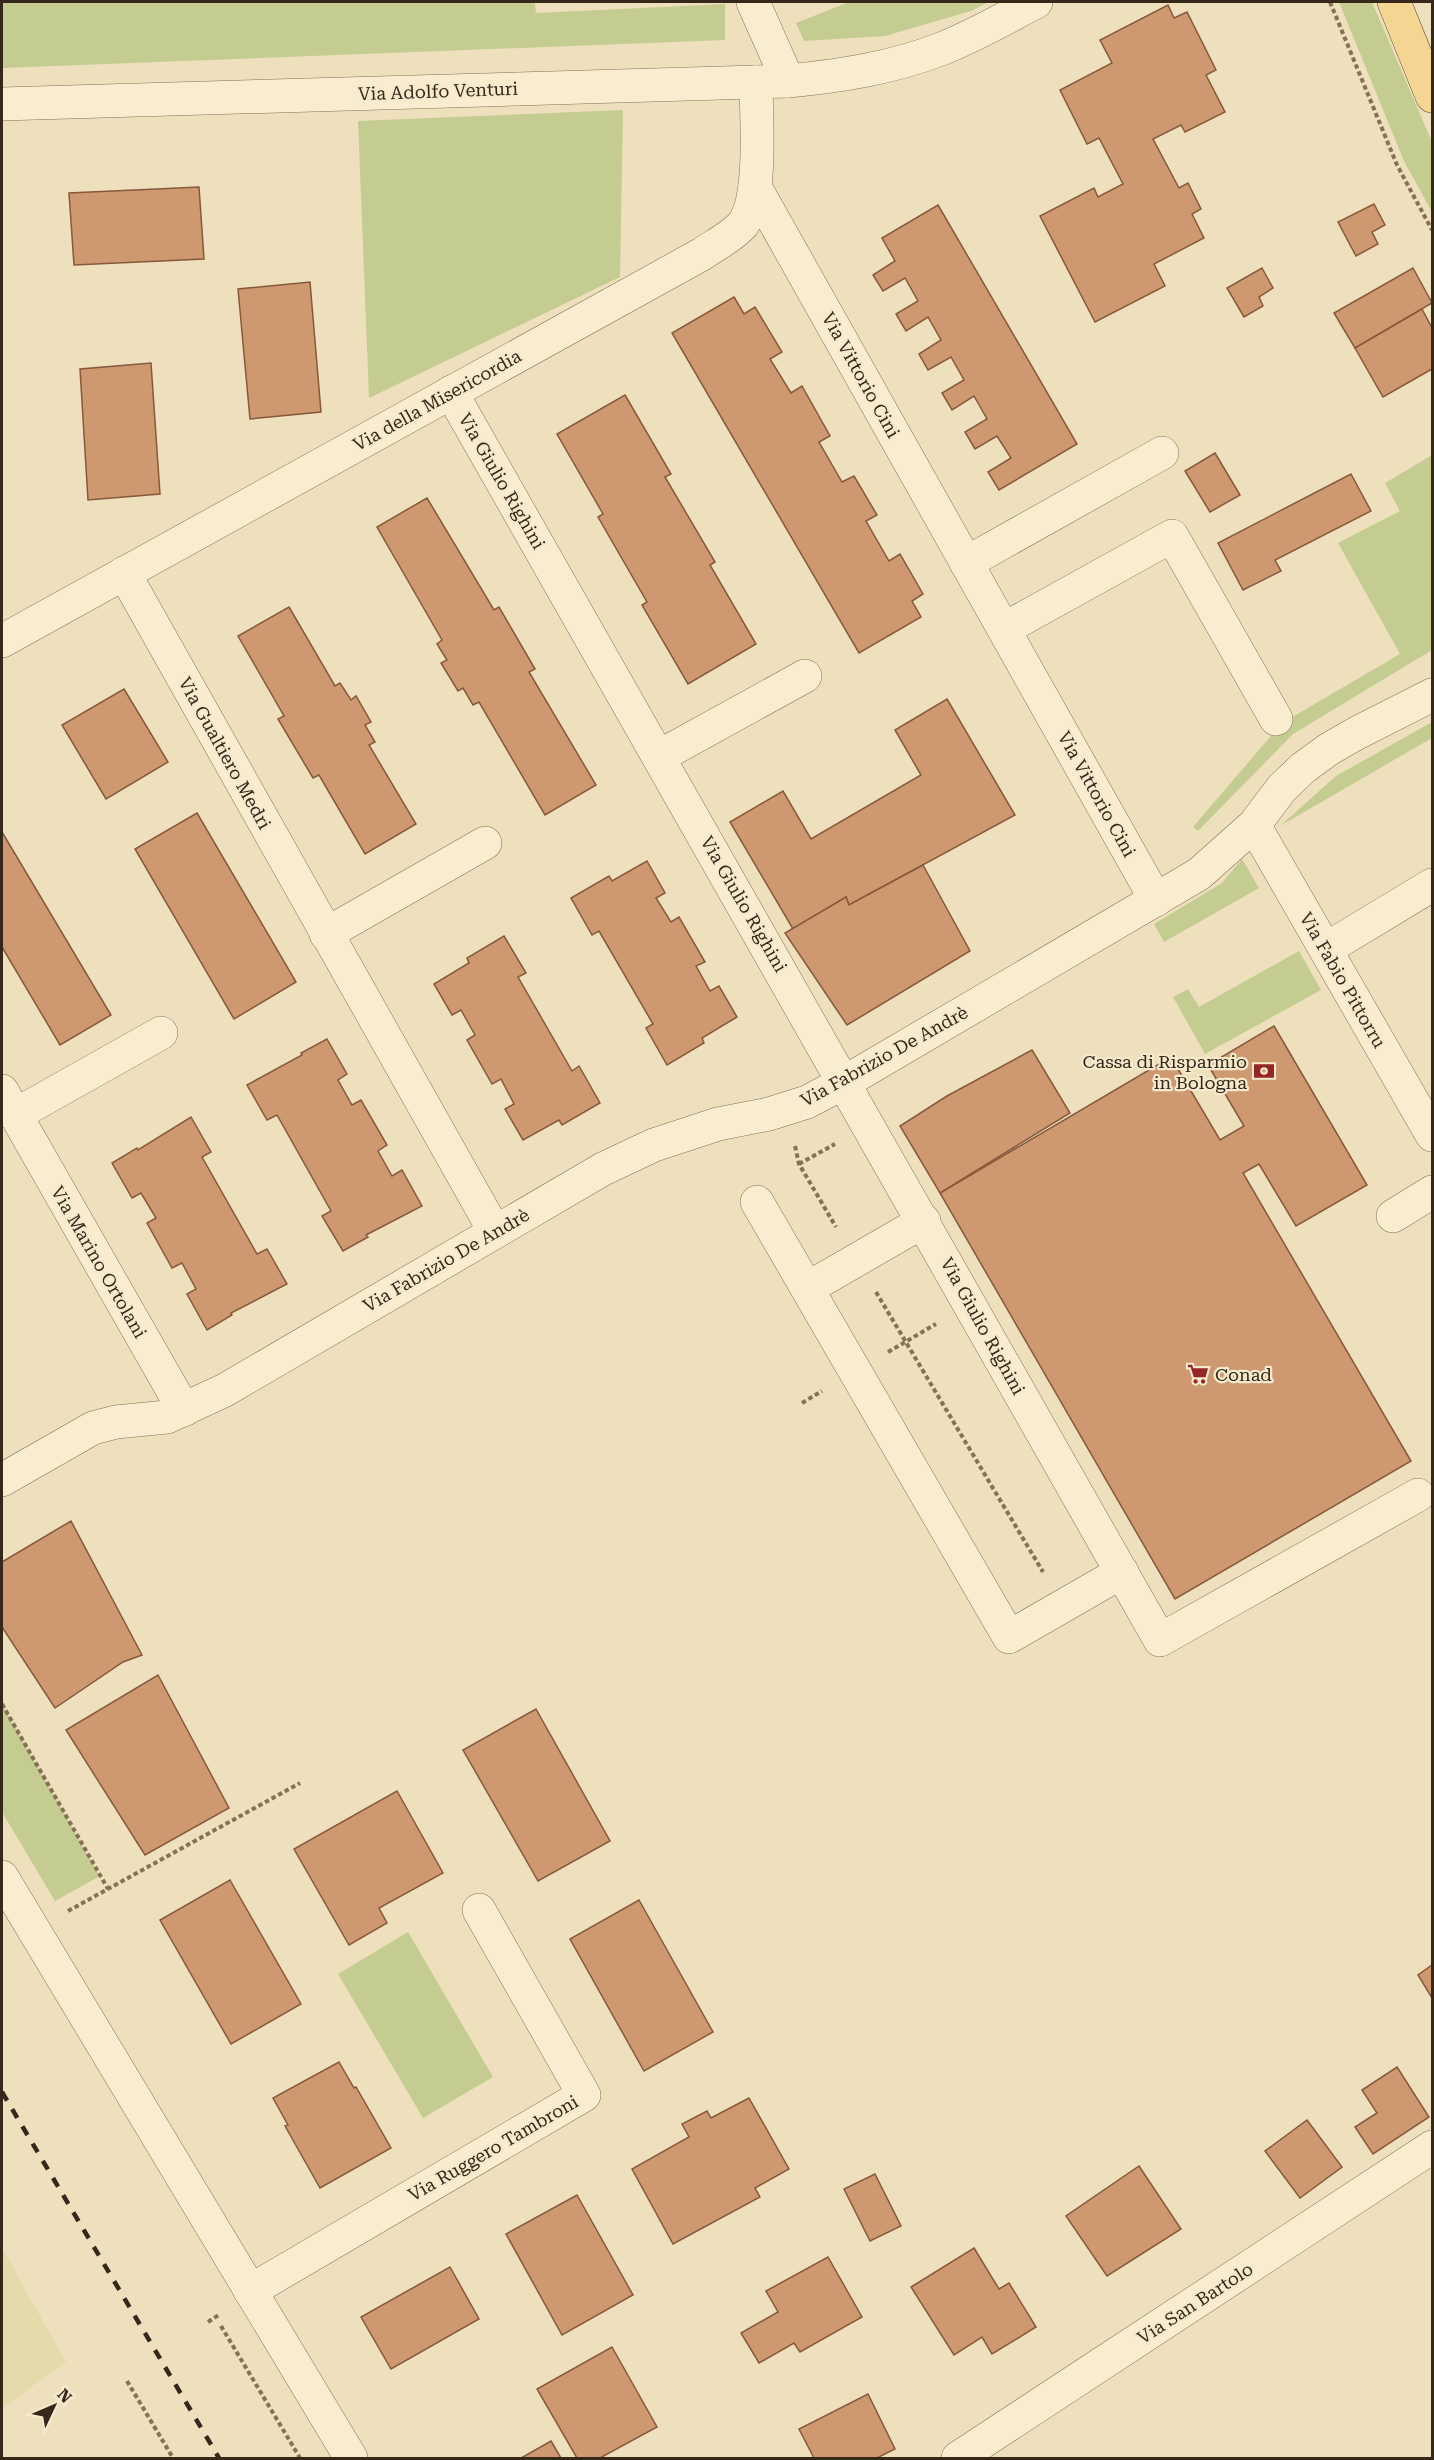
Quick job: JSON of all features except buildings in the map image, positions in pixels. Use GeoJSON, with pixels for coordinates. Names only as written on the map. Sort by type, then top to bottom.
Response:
{"type":"FeatureCollection","features":[{"type":"Feature","properties":{"kind":"main road"},"geometry":{"type":"LineString","coordinates":[[1394,2],[1432,96]]}},
{"type":"Feature","properties":{"kind":"street"},"geometry":{"type":"LineString","coordinates":[[753,2],[788,81]]}},
{"type":"Feature","properties":{"kind":"street","name":"Via Adolfo Venturi"},"geometry":{"type":"LineString","coordinates":[[2,104],[788,81],[831,77],[903,62],[977,33],[1036,2]]}},
{"type":"Feature","properties":{"kind":"street","name":"Via della Misericordia"},"geometry":{"type":"LineString","coordinates":[[2,641],[702,254],[726,237],[743,224],[751,208],[755,187],[756,82]]}},
{"type":"Feature","properties":{"kind":"street","name":"Via Vittorio Cini"},"geometry":{"type":"LineString","coordinates":[[755,187],[1156,900]]}},
{"type":"Feature","properties":{"kind":"street","name":"Via Giulio Righini"},"geometry":{"type":"LineString","coordinates":[[451,393],[660,756],[1160,1640],[1418,1495]]}},
{"type":"Feature","properties":{"kind":"street"},"geometry":{"type":"LineString","coordinates":[[966,563],[1162,453]]}},
{"type":"Feature","properties":{"kind":"street"},"geometry":{"type":"LineString","coordinates":[[1004,629],[1172,536],[1276,719]]}},
{"type":"Feature","properties":{"kind":"street","name":"Via Gualtiero Medri"},"geometry":{"type":"LineString","coordinates":[[124,573],[495,1232]]}},
{"type":"Feature","properties":{"kind":"street"},"geometry":{"type":"LineString","coordinates":[[660,756],[805,676]]}},
{"type":"Feature","properties":{"kind":"street","name":"Via Fabrizio De Andrè"},"geometry":{"type":"LineString","coordinates":[[2,1480],[93,1428],[116,1422],[167,1417],[225,1390],[603,1169],[654,1145],[718,1124],[807,1102],[845,1082],[1199,874],[1254,825],[1282,788],[1320,756],[1357,733],[1432,694]]}},
{"type":"Feature","properties":{"kind":"street","name":"Via Fabio Pittorru"},"geometry":{"type":"LineString","coordinates":[[1254,825],[1432,1135]]}},
{"type":"Feature","properties":{"kind":"street"},"geometry":{"type":"LineString","coordinates":[[326,934],[485,843]]}},
{"type":"Feature","properties":{"kind":"street"},"geometry":{"type":"LineString","coordinates":[[1326,949],[1432,885]]}},
{"type":"Feature","properties":{"kind":"street","name":"Via Marino Ortolani"},"geometry":{"type":"LineString","coordinates":[[160,1033],[8,1103],[184,1410]]}},
{"type":"Feature","properties":{"kind":"street"},"geometry":{"type":"LineString","coordinates":[[1393,1216],[1432,1192]]}},
{"type":"Feature","properties":{"kind":"street"},"geometry":{"type":"LineString","coordinates":[[757,1202],[1009,1637],[1122,1572]]}},
{"type":"Feature","properties":{"kind":"street"},"geometry":{"type":"LineString","coordinates":[[808,1288],[924,1221]]}},
{"type":"Feature","properties":{"kind":"street"},"geometry":{"type":"LineString","coordinates":[[2,1877],[351,2458]]}},
{"type":"Feature","properties":{"kind":"street","name":"Via Ruggero Tambroni"},"geometry":{"type":"LineString","coordinates":[[250,2291],[584,2095],[479,1910]]}},
{"type":"Feature","properties":{"kind":"street","name":"Via San Bartolo"},"geometry":{"type":"LineString","coordinates":[[958,2458],[1432,2147]]}},
{"type":"Feature","properties":{"kind":"path"},"geometry":{"type":"LineString","coordinates":[[1330,2],[1397,165],[1432,230]]}},
{"type":"Feature","properties":{"kind":"path"},"geometry":{"type":"LineString","coordinates":[[786,1109],[799,1164],[1063,1606]]}},
{"type":"Feature","properties":{"kind":"path"},"geometry":{"type":"LineString","coordinates":[[802,1403],[971,1304]]}},
{"type":"Feature","properties":{"kind":"path"},"geometry":{"type":"LineString","coordinates":[[2,1704],[108,1889]]}},
{"type":"Feature","properties":{"kind":"path"},"geometry":{"type":"LineString","coordinates":[[34,1930],[300,1783]]}},
{"type":"Feature","properties":{"kind":"path"},"geometry":{"type":"LineString","coordinates":[[221,2326],[300,2458]]}},
{"type":"Feature","properties":{"kind":"path"},"geometry":{"type":"LineString","coordinates":[[127,2381],[173,2458]]}},
{"type":"Feature","properties":{"kind":"shaded area"},"geometry":{"type":"Polygon","coordinates":[[[2,2248],[66,2362],[2,2408],[2,2248]]]}},
{"type":"Feature","properties":{"kind":"green space"},"geometry":{"type":"Polygon","coordinates":[[[2,2],[535,2],[536,13],[725,4],[725,40],[2,68],[2,2]]]}},
{"type":"Feature","properties":{"kind":"green space"},"geometry":{"type":"Polygon","coordinates":[[[849,2],[989,2],[971,11],[885,36],[804,41],[796,23],[849,2]]]}},
{"type":"Feature","properties":{"kind":"green space"},"geometry":{"type":"Polygon","coordinates":[[[1339,2],[1372,2],[1432,142],[1432,212],[1404,161],[1339,2]]]}},
{"type":"Feature","properties":{"kind":"green space"},"geometry":{"type":"Polygon","coordinates":[[[623,110],[620,277],[369,398],[358,121],[623,110]]]}},
{"type":"Feature","properties":{"kind":"green space"},"geometry":{"type":"Polygon","coordinates":[[[1432,455],[1432,650],[1293,734],[1198,831],[1193,827],[1282,723],[1400,654],[1338,543],[1400,511],[1385,483],[1432,455]]]}},
{"type":"Feature","properties":{"kind":"green space"},"geometry":{"type":"Polygon","coordinates":[[[1432,722],[1432,738],[1280,826],[1336,776],[1432,722]]]}},
{"type":"Feature","properties":{"kind":"green space"},"geometry":{"type":"Polygon","coordinates":[[[1242,859],[1259,888],[1164,942],[1154,924],[1222,883],[1242,859]]]}},
{"type":"Feature","properties":{"kind":"green space"},"geometry":{"type":"Polygon","coordinates":[[[1299,951],[1321,990],[1205,1054],[1173,997],[1188,989],[1199,1007],[1299,951]]]}},
{"type":"Feature","properties":{"kind":"green space"},"geometry":{"type":"Polygon","coordinates":[[[2,1704],[100,1876],[55,1901],[2,1812],[2,1704]]]}},
{"type":"Feature","properties":{"kind":"green space"},"geometry":{"type":"Polygon","coordinates":[[[408,1932],[493,2077],[423,2118],[338,1974],[408,1932]]]}},
{"type":"Feature","properties":{"kind":"railway"},"geometry":{"type":"LineString","coordinates":[[2,2092],[219,2458]]}},
{"type":"Feature","properties":{"kind":"place","name":"Cassa di Risparmio in Bologna"},"geometry":{"type":"Point","coordinates":[1264,1071]}},
{"type":"Feature","properties":{"kind":"place","name":"Conad"},"geometry":{"type":"Point","coordinates":[1198,1374]}}]}
